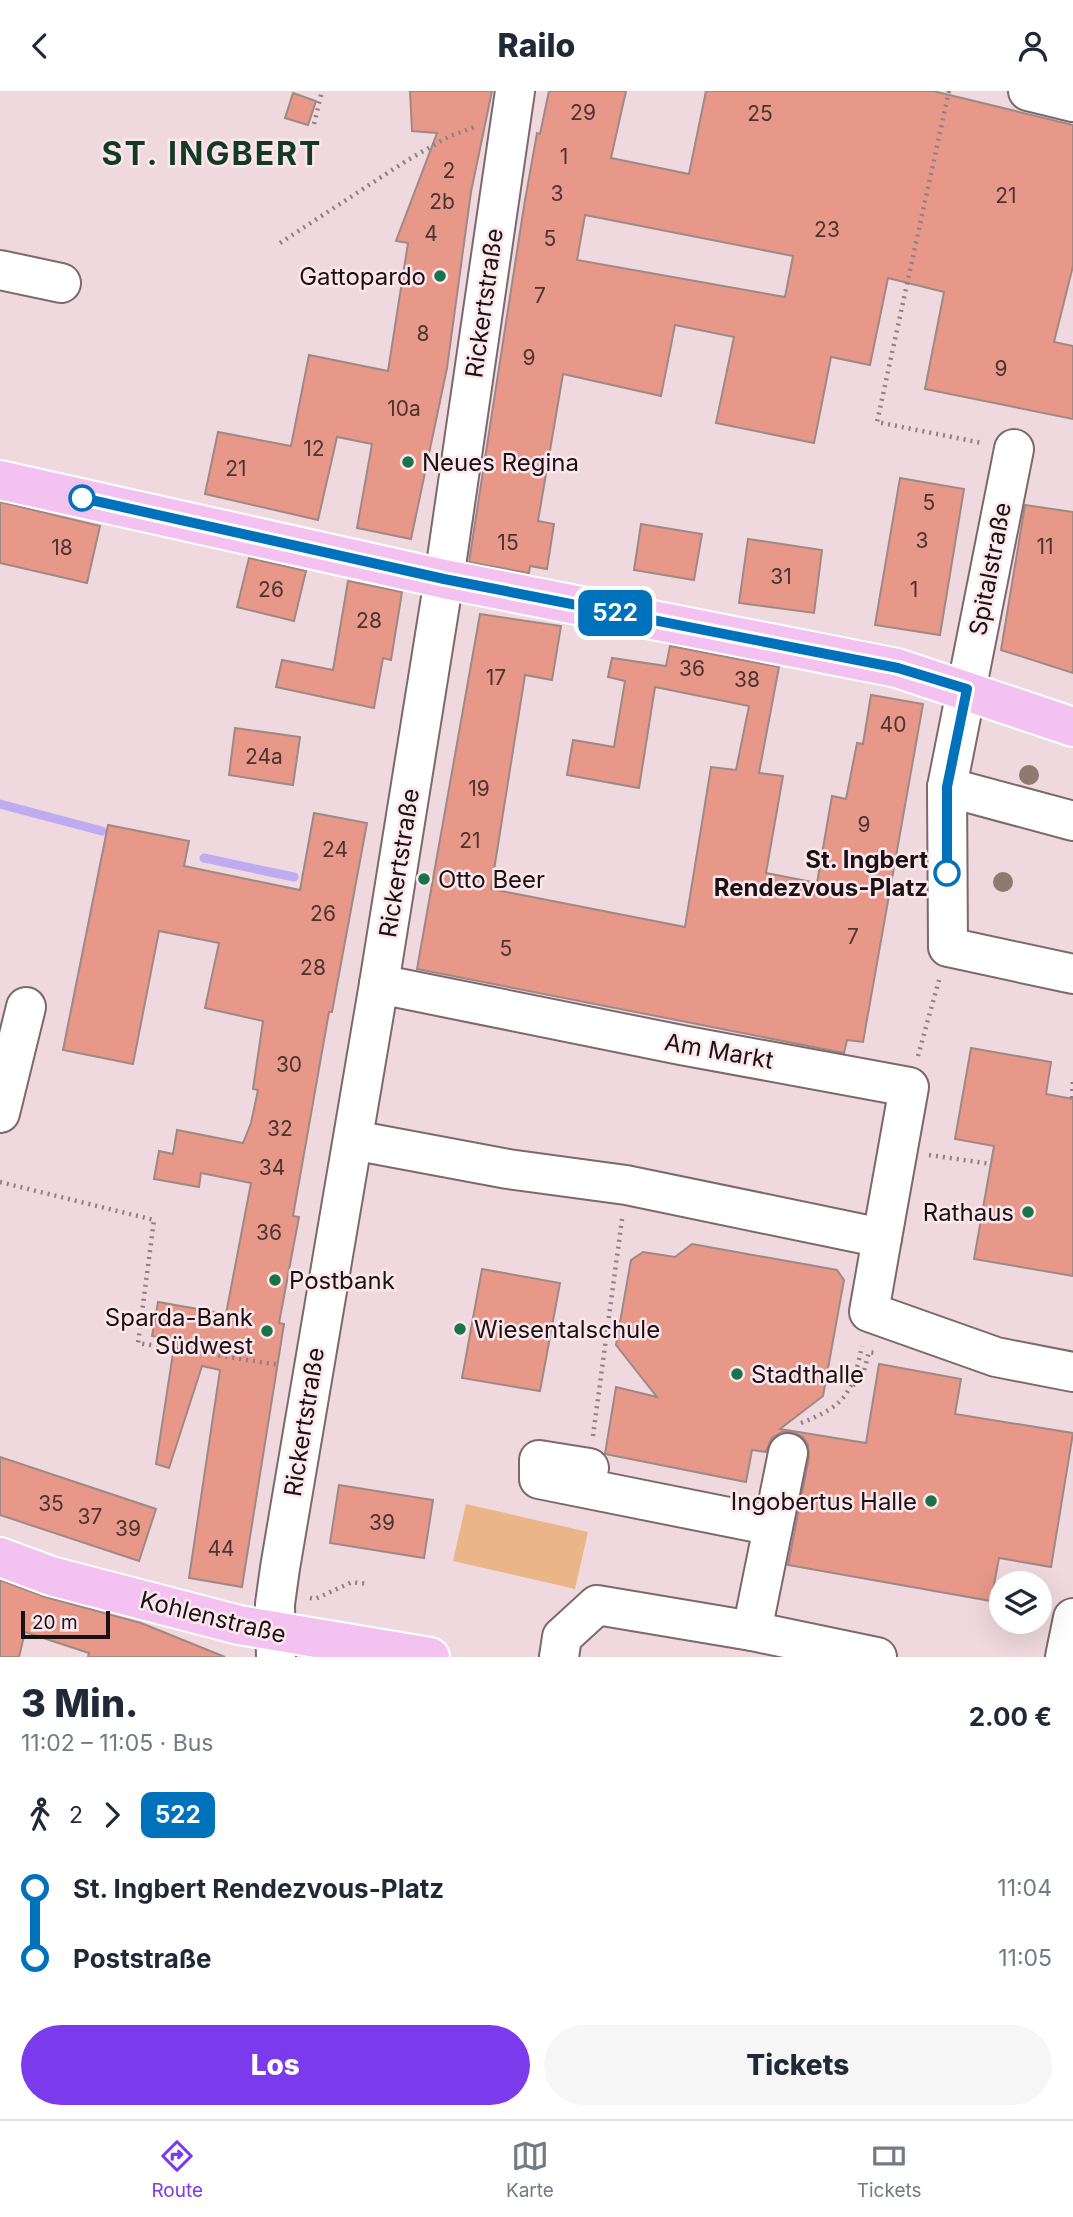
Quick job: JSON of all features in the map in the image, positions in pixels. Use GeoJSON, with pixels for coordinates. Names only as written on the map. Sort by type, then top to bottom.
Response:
{"type":"FeatureCollection","features":[{"type":"Feature","properties":{"kind":"main road"},"geometry":{"type":"LineString","coordinates":[[0,480],[444,579],[898,668],[967,689],[1073,727]]}},
{"type":"Feature","properties":{"kind":"main road","name":"Kohlenstraße"},"geometry":{"type":"LineString","coordinates":[[0,1557],[51,1576],[275,1645],[413,1656]]}},
{"type":"Feature","properties":{"kind":"street","name":"Rickertstraße"},"geometry":{"type":"LineString","coordinates":[[275,1645],[276,1592],[312,1370],[354,1140],[444,579],[515,91]]}},
{"type":"Feature","properties":{"kind":"street"},"geometry":{"type":"LineString","coordinates":[[1027,91],[1073,102]]}},
{"type":"Feature","properties":{"kind":"street"},"geometry":{"type":"LineString","coordinates":[[0,269],[61,283]]}},
{"type":"Feature","properties":{"kind":"street","name":"Spitalstraße"},"geometry":{"type":"LineString","coordinates":[[948,947],[947,787],[1014,449]]}},
{"type":"Feature","properties":{"kind":"street"},"geometry":{"type":"LineString","coordinates":[[947,787],[1073,821]]}},
{"type":"Feature","properties":{"kind":"street"},"geometry":{"type":"LineString","coordinates":[[948,947],[1073,974]]}},
{"type":"Feature","properties":{"kind":"street","name":"Am Markt"},"geometry":{"type":"LineString","coordinates":[[379,984],[681,1045],[909,1087]]}},
{"type":"Feature","properties":{"kind":"street"},"geometry":{"type":"LineString","coordinates":[[0,1113],[26,1007]]}},
{"type":"Feature","properties":{"kind":"street"},"geometry":{"type":"LineString","coordinates":[[909,1087],[869,1312],[996,1357],[1073,1372]]}},
{"type":"Feature","properties":{"kind":"street"},"geometry":{"type":"LineString","coordinates":[[354,1140],[508,1170],[626,1185],[882,1238]]}},
{"type":"Feature","properties":{"kind":"street"},"geometry":{"type":"LineString","coordinates":[[752,1631],[788,1453]]}},
{"type":"Feature","properties":{"kind":"street"},"geometry":{"type":"LineString","coordinates":[[589,1468],[540,1460],[539,1479],[773,1526]]}},
{"type":"Feature","properties":{"kind":"street"},"geometry":{"type":"LineString","coordinates":[[558,1657],[562,1637],[597,1605],[752,1631],[877,1657]]}},
{"type":"Feature","properties":{"kind":"street"},"geometry":{"type":"LineString","coordinates":[[1065,1657],[1073,1618]]}},
{"type":"Feature","properties":{"kind":"path"},"geometry":{"type":"LineString","coordinates":[[314,124],[322,91]]}},
{"type":"Feature","properties":{"kind":"path"},"geometry":{"type":"LineString","coordinates":[[949,91],[877,422],[1014,449]]}},
{"type":"Feature","properties":{"kind":"path"},"geometry":{"type":"LineString","coordinates":[[280,243],[448,137],[485,124],[509,130]]}},
{"type":"Feature","properties":{"kind":"path"},"geometry":{"type":"LineString","coordinates":[[909,1087],[948,947]]}},
{"type":"Feature","properties":{"kind":"path"},"geometry":{"type":"LineString","coordinates":[[1072,1098],[1073,1079]]}},
{"type":"Feature","properties":{"kind":"path"},"geometry":{"type":"LineString","coordinates":[[898,1150],[991,1164]]}},
{"type":"Feature","properties":{"kind":"path"},"geometry":{"type":"LineString","coordinates":[[0,1182],[154,1220],[138,1343],[312,1370]]}},
{"type":"Feature","properties":{"kind":"path"},"geometry":{"type":"LineString","coordinates":[[589,1468],[626,1185]]}},
{"type":"Feature","properties":{"kind":"path"},"geometry":{"type":"LineString","coordinates":[[788,1453],[794,1426],[831,1411],[853,1385],[869,1312]]}},
{"type":"Feature","properties":{"kind":"path"},"geometry":{"type":"LineString","coordinates":[[853,1385],[861,1382],[869,1352],[882,1355]]}},
{"type":"Feature","properties":{"kind":"path"},"geometry":{"type":"LineString","coordinates":[[276,1592],[316,1599],[352,1582],[368,1584]]}},
{"type":"Feature","properties":{"kind":"shaded area"},"geometry":{"type":"Polygon","coordinates":[[[466,1504],[588,1532],[575,1589],[453,1561],[466,1504]]]}},
{"type":"Feature","properties":{"kind":"building"},"geometry":{"type":"Polygon","coordinates":[[[410,91],[492,91],[471,192],[447,368],[411,539],[357,528],[372,444],[337,437],[318,520],[205,494],[218,432],[291,446],[309,355],[388,371],[408,243],[396,241],[437,133],[412,131],[410,91]]]}},
{"type":"Feature","properties":{"kind":"building"},"geometry":{"type":"Polygon","coordinates":[[[549,91],[626,91],[611,158],[689,174],[706,91],[933,91],[1073,125],[1073,266],[1054,342],[1073,346],[1073,419],[925,389],[944,292],[888,278],[870,365],[831,357],[814,443],[716,423],[734,337],[675,325],[661,396],[563,374],[538,521],[554,524],[547,569],[530,566],[529,573],[469,562],[524,206],[537,133],[540,134],[549,91]],[[585,215],[577,260],[785,297],[793,256],[585,215]]]}},
{"type":"Feature","properties":{"kind":"building"},"geometry":{"type":"Polygon","coordinates":[[[293,93],[316,101],[308,125],[285,118],[293,93]]]}},
{"type":"Feature","properties":{"kind":"building"},"geometry":{"type":"Polygon","coordinates":[[[900,478],[964,489],[940,635],[875,625],[900,478]]]}},
{"type":"Feature","properties":{"kind":"building"},"geometry":{"type":"Polygon","coordinates":[[[0,502],[100,526],[87,583],[0,563],[0,502]]]}},
{"type":"Feature","properties":{"kind":"building"},"geometry":{"type":"Polygon","coordinates":[[[1025,505],[1073,512],[1073,673],[1001,650],[1025,505]]]}},
{"type":"Feature","properties":{"kind":"building"},"geometry":{"type":"Polygon","coordinates":[[[641,524],[702,534],[694,580],[634,570],[641,524]]]}},
{"type":"Feature","properties":{"kind":"building"},"geometry":{"type":"Polygon","coordinates":[[[748,539],[822,550],[814,613],[739,603],[748,539]]]}},
{"type":"Feature","properties":{"kind":"building"},"geometry":{"type":"Polygon","coordinates":[[[249,558],[306,571],[294,621],[237,607],[249,558]]]}},
{"type":"Feature","properties":{"kind":"building"},"geometry":{"type":"Polygon","coordinates":[[[348,581],[402,592],[391,660],[383,658],[374,708],[276,687],[282,660],[333,670],[348,581]]]}},
{"type":"Feature","properties":{"kind":"building"},"geometry":{"type":"Polygon","coordinates":[[[480,614],[561,626],[552,680],[525,675],[491,889],[685,927],[711,767],[736,770],[749,706],[655,687],[639,788],[567,775],[573,740],[614,747],[625,681],[608,677],[612,658],[666,666],[670,646],[779,667],[759,773],[783,776],[766,873],[817,883],[832,796],[846,799],[857,743],[863,744],[871,695],[923,704],[863,1042],[847,1040],[844,1053],[417,969],[480,614]]]}},
{"type":"Feature","properties":{"kind":"building"},"geometry":{"type":"Polygon","coordinates":[[[235,728],[300,737],[293,785],[229,775],[235,728]]]}},
{"type":"Feature","properties":{"kind":"building"},"geometry":{"type":"Polygon","coordinates":[[[314,813],[367,823],[332,1012],[329,1012],[293,1216],[299,1217],[279,1323],[284,1324],[242,1587],[189,1578],[220,1370],[202,1366],[169,1468],[156,1464],[175,1340],[152,1336],[158,1302],[226,1314],[251,1183],[201,1173],[199,1187],[154,1179],[159,1151],[173,1154],[177,1130],[243,1143],[251,1123],[258,1090],[253,1089],[263,1021],[205,1008],[219,943],[159,931],[133,1064],[63,1050],[108,825],[189,841],[184,866],[300,890],[314,813]]]}},
{"type":"Feature","properties":{"kind":"building","name":"Rathaus"},"geometry":{"type":"Polygon","coordinates":[[[971,1048],[1051,1062],[1046,1094],[1073,1099],[1073,1276],[974,1259],[994,1146],[955,1139],[971,1048]]]}},
{"type":"Feature","properties":{"kind":"building"},"geometry":{"type":"Polygon","coordinates":[[[692,1244],[837,1270],[844,1280],[823,1396],[780,1429],[866,1443],[879,1364],[961,1379],[955,1414],[1073,1433],[1051,1567],[999,1558],[997,1571],[989,1571],[989,1601],[788,1565],[809,1457],[808,1445],[803,1437],[793,1432],[782,1432],[772,1438],[766,1452],[752,1450],[746,1482],[605,1454],[616,1387],[657,1397],[616,1345],[631,1260],[643,1252],[675,1257],[692,1244]]]}},
{"type":"Feature","properties":{"kind":"building"},"geometry":{"type":"Polygon","coordinates":[[[482,1269],[560,1283],[540,1391],[462,1378],[482,1269]]]}},
{"type":"Feature","properties":{"kind":"building"},"geometry":{"type":"Polygon","coordinates":[[[0,1457],[156,1509],[139,1561],[0,1515],[0,1457]]]}},
{"type":"Feature","properties":{"kind":"building"},"geometry":{"type":"Polygon","coordinates":[[[339,1485],[433,1500],[424,1558],[330,1543],[339,1485]]]}},
{"type":"Feature","properties":{"kind":"building"},"geometry":{"type":"Polygon","coordinates":[[[0,1580],[45,1597],[141,1623],[225,1657],[88,1657],[89,1653],[25,1632],[19,1657],[0,1657],[0,1580]]]}},
{"type":"Feature","properties":{"kind":"waterway"},"geometry":{"type":"LineString","coordinates":[[0,804],[102,831]]}},
{"type":"Feature","properties":{"kind":"waterway"},"geometry":{"type":"LineString","coordinates":[[204,858],[294,877]]}},
{"type":"Feature","properties":{"kind":"bus line","name":"522"},"geometry":{"type":"LineString","coordinates":[[82,498],[444,579],[898,668],[967,689],[947,787],[947,873]]}},
{"type":"Feature","properties":{"kind":"place","name":"Gattopardo"},"geometry":{"type":"Point","coordinates":[440,276]}},
{"type":"Feature","properties":{"kind":"place","name":"Neues Regina"},"geometry":{"type":"Point","coordinates":[408,462]}},
{"type":"Feature","properties":{"kind":"place","name":"St. Ingbert Rendezvous-Platz"},"geometry":{"type":"Point","coordinates":[947,873]}},
{"type":"Feature","properties":{"kind":"place","name":"Otto Beer"},"geometry":{"type":"Point","coordinates":[424,879]}},
{"type":"Feature","properties":{"kind":"place","name":"Rathaus"},"geometry":{"type":"Point","coordinates":[1028,1212]}},
{"type":"Feature","properties":{"kind":"place","name":"Postbank"},"geometry":{"type":"Point","coordinates":[275,1280]}},
{"type":"Feature","properties":{"kind":"place","name":"Wiesentalschule"},"geometry":{"type":"Point","coordinates":[460,1329]}},
{"type":"Feature","properties":{"kind":"place","name":"Sparda-Bank Südwest"},"geometry":{"type":"Point","coordinates":[267,1331]}},
{"type":"Feature","properties":{"kind":"place","name":"Stadthalle"},"geometry":{"type":"Point","coordinates":[737,1374]}},
{"type":"Feature","properties":{"kind":"place","name":"Ingobertus Halle"},"geometry":{"type":"Point","coordinates":[931,1501]}},
{"type":"Feature","properties":{"kind":"district","name":"ST. INGBERT"},"geometry":{"type":"Point","coordinates":[212,153]}}]}
